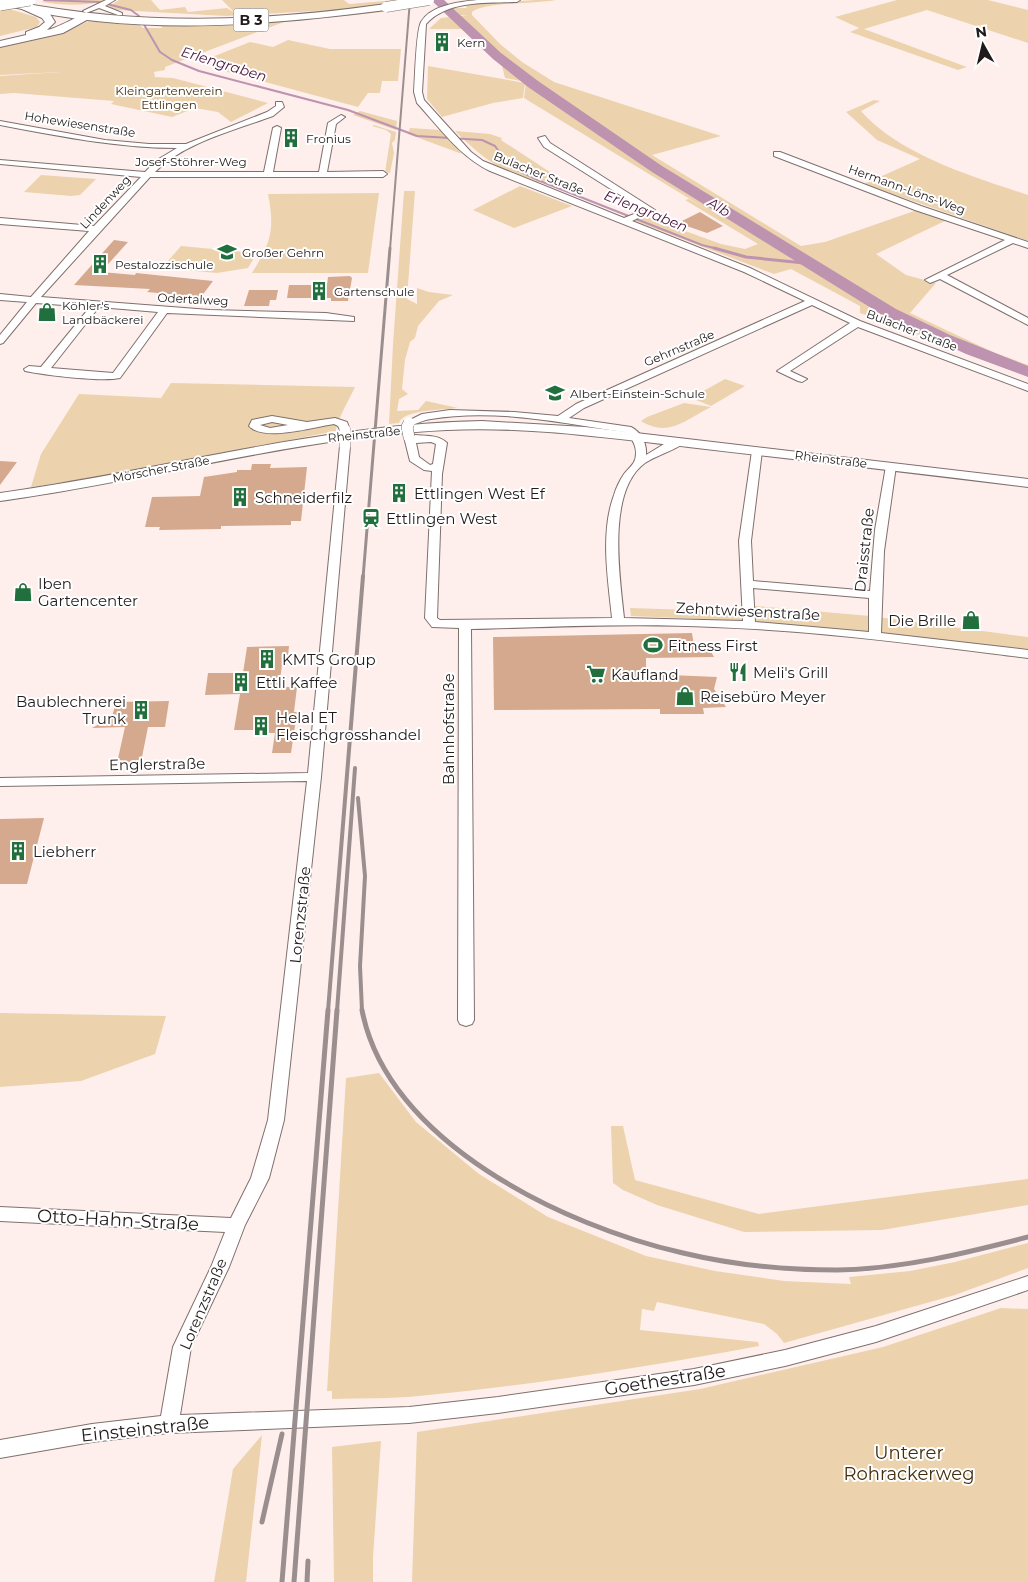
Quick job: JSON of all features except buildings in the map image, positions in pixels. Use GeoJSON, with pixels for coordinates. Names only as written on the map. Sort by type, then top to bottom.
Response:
{"type":"FeatureCollection","features":[{"type":"Feature","properties":{"kind":"highway"},"geometry":{"type":"LineString","coordinates":[[0,6],[26,2],[46,16],[50,22],[43,29],[20,37]]}},
{"type":"Feature","properties":{"kind":"highway"},"geometry":{"type":"LineString","coordinates":[[0,42],[53,29],[100,7]]}},
{"type":"Feature","properties":{"kind":"highway"},"geometry":{"type":"LineString","coordinates":[[0,42],[58,31],[100,7]]}},
{"type":"Feature","properties":{"kind":"main road","name":"B 3"},"geometry":{"type":"LineString","coordinates":[[100,7],[133,17],[204,21],[297,17],[430,0]]}},
{"type":"Feature","properties":{"kind":"main road","name":"B 3"},"geometry":{"type":"LineString","coordinates":[[0,1],[100,7],[133,17]]}},
{"type":"Feature","properties":{"kind":"main road","name":"Rheinstraße"},"geometry":{"type":"LineString","coordinates":[[322,438],[367,432],[448,426],[547,428],[634,436],[1028,482]]}},
{"type":"Feature","properties":{"kind":"main road","name":"Mörscher Straße"},"geometry":{"type":"LineString","coordinates":[[0,497],[75,486],[322,438]]}},
{"type":"Feature","properties":{"kind":"street","name":"Bulacher Straße"},"geometry":{"type":"LineString","coordinates":[[518,0],[474,2],[438,10],[426,18],[423,24],[418,92],[422,105],[472,158],[486,166],[632,219],[747,270],[857,323],[1028,388]]}},
{"type":"Feature","properties":{"kind":"street","name":"Lindenweg"},"geometry":{"type":"LineString","coordinates":[[0,341],[33,300],[96,229],[160,162],[187,146],[262,118],[278,109],[280,107],[279,104]]}},
{"type":"Feature","properties":{"kind":"street"},"geometry":{"type":"LineString","coordinates":[[323,173],[332,123],[341,117]]}},
{"type":"Feature","properties":{"kind":"street","name":"Hohewiesenstraße"},"geometry":{"type":"LineString","coordinates":[[0,123],[105,142],[149,146],[187,146]]}},
{"type":"Feature","properties":{"kind":"street"},"geometry":{"type":"LineString","coordinates":[[0,134],[12,125]]}},
{"type":"Feature","properties":{"kind":"street"},"geometry":{"type":"LineString","coordinates":[[268,174],[277,128]]}},
{"type":"Feature","properties":{"kind":"street"},"geometry":{"type":"LineString","coordinates":[[542,138],[547,145],[651,210],[632,219]]}},
{"type":"Feature","properties":{"kind":"street","name":"Hermann-Löns-Weg"},"geometry":{"type":"LineString","coordinates":[[777,154],[918,208],[1028,245]]}},
{"type":"Feature","properties":{"kind":"street","name":"Josef-Stöhrer-Weg"},"geometry":{"type":"LineString","coordinates":[[0,162],[148,174],[383,174]]}},
{"type":"Feature","properties":{"kind":"street"},"geometry":{"type":"LineString","coordinates":[[0,221],[96,229]]}},
{"type":"Feature","properties":{"kind":"street"},"geometry":{"type":"LineString","coordinates":[[930,280],[1012,240]]}},
{"type":"Feature","properties":{"kind":"street"},"geometry":{"type":"LineString","coordinates":[[940,275],[1028,322]]}},
{"type":"Feature","properties":{"kind":"street","name":"Odertalweg"},"geometry":{"type":"LineString","coordinates":[[0,297],[210,314],[326,316],[351,319]]}},
{"type":"Feature","properties":{"kind":"street","name":"Gehrnstraße"},"geometry":{"type":"LineString","coordinates":[[559,420],[580,406],[811,302]]}},
{"type":"Feature","properties":{"kind":"street"},"geometry":{"type":"LineString","coordinates":[[43,372],[96,305]]}},
{"type":"Feature","properties":{"kind":"street"},"geometry":{"type":"LineString","coordinates":[[29,369],[43,372],[116,376],[164,310]]}},
{"type":"Feature","properties":{"kind":"street"},"geometry":{"type":"LineString","coordinates":[[802,379],[782,371],[857,323]]}},
{"type":"Feature","properties":{"kind":"street","name":"Rheinstraße"},"geometry":{"type":"LineString","coordinates":[[439,467],[442,443],[434,438],[409,438],[407,426],[409,423],[423,417],[452,413],[480,413],[559,420],[626,429],[633,432],[634,436]]}},
{"type":"Feature","properties":{"kind":"street","name":"Lorenzstraße"},"geometry":{"type":"LineString","coordinates":[[169,1424],[182,1347],[220,1267],[236,1225],[260,1178],[276,1120],[314,778],[345,446],[343,424],[335,421],[306,425]]}},
{"type":"Feature","properties":{"kind":"street"},"geometry":{"type":"LineString","coordinates":[[634,436],[641,446],[640,462]]}},
{"type":"Feature","properties":{"kind":"street"},"geometry":{"type":"LineString","coordinates":[[409,438],[412,456],[416,462],[428,468],[439,467],[433,544],[431,618],[436,624],[464,625]]}},
{"type":"Feature","properties":{"kind":"street"},"geometry":{"type":"LineString","coordinates":[[618,621],[613,516],[622,489],[640,462],[668,445],[680,442]]}},
{"type":"Feature","properties":{"kind":"street"},"geometry":{"type":"LineString","coordinates":[[749,625],[745,541],[758,450]]}},
{"type":"Feature","properties":{"kind":"street","name":"Draisstraße"},"geometry":{"type":"LineString","coordinates":[[875,637],[874,595],[882,513],[891,466]]}},
{"type":"Feature","properties":{"kind":"street"},"geometry":{"type":"LineString","coordinates":[[747,584],[874,595]]}},
{"type":"Feature","properties":{"kind":"street","name":"Zehntwiesenstraße"},"geometry":{"type":"LineString","coordinates":[[464,625],[618,621],[749,625],[1028,654]]}},
{"type":"Feature","properties":{"kind":"street","name":"Bahnhofstraße"},"geometry":{"type":"LineString","coordinates":[[464,625],[466,1020]]}},
{"type":"Feature","properties":{"kind":"street","name":"Englerstraße"},"geometry":{"type":"LineString","coordinates":[[0,782],[314,778]]}},
{"type":"Feature","properties":{"kind":"street","name":"Otto-Hahn-Straße"},"geometry":{"type":"LineString","coordinates":[[0,1214],[236,1225]]}},
{"type":"Feature","properties":{"kind":"street","name":"Goethestraße"},"geometry":{"type":"LineString","coordinates":[[291,1418],[409,1415],[498,1406],[694,1377],[785,1358],[876,1334],[1023,1288]]}},
{"type":"Feature","properties":{"kind":"street","name":"Einsteinstraße"},"geometry":{"type":"LineString","coordinates":[[0,1449],[92,1433],[169,1424],[291,1418]]}},
{"type":"Feature","properties":{"kind":"green space"},"geometry":{"type":"Polygon","coordinates":[[[50,0],[106,0],[65,5],[41,2],[50,0]]]}},
{"type":"Feature","properties":{"kind":"green space"},"geometry":{"type":"Polygon","coordinates":[[[119,0],[151,0],[160,10],[185,7],[188,12],[227,8],[235,13],[222,0],[344,0],[349,4],[397,0],[397,3],[351,9],[226,16],[117,10],[108,7],[119,0]]]}},
{"type":"Feature","properties":{"kind":"green space"},"geometry":{"type":"Polygon","coordinates":[[[556,0],[487,6],[472,12],[472,15],[500,44],[522,62],[554,82],[721,136],[652,155],[801,246],[825,242],[917,210],[947,220],[876,254],[906,275],[936,283],[910,313],[995,353],[1028,365],[1028,376],[860,313],[860,306],[791,269],[774,274],[635,221],[644,216],[721,244],[745,249],[758,244],[685,200],[689,199],[708,210],[524,98],[526,82],[505,78],[500,58],[465,25],[469,29],[429,29],[441,18],[468,15],[460,15],[453,8],[467,8],[465,5],[556,0]]]}},
{"type":"Feature","properties":{"kind":"green space"},"geometry":{"type":"Polygon","coordinates":[[[897,0],[988,0],[1028,10],[1028,43],[927,10],[864,29],[967,67],[958,70],[850,32],[859,28],[835,17],[897,0]]]}},
{"type":"Feature","properties":{"kind":"green space"},"geometry":{"type":"Polygon","coordinates":[[[6,8],[36,17],[40,22],[37,27],[0,36],[0,9],[6,8]]]}},
{"type":"Feature","properties":{"kind":"green space","name":"Kleingartenverein Ettlingen"},"geometry":{"type":"Polygon","coordinates":[[[393,8],[392,11],[284,22],[165,67],[165,70],[154,72],[155,77],[173,78],[268,103],[231,122],[218,112],[195,108],[172,117],[111,104],[114,101],[14,93],[0,94],[0,76],[61,72],[0,75],[0,47],[67,31],[91,20],[136,22],[143,28],[163,28],[157,23],[227,22],[393,8]]]}},
{"type":"Feature","properties":{"kind":"green space"},"geometry":{"type":"Polygon","coordinates":[[[288,40],[330,49],[401,49],[398,81],[382,81],[380,93],[368,93],[358,107],[220,70],[236,64],[212,57],[250,42],[273,47],[288,40]]]}},
{"type":"Feature","properties":{"kind":"green space"},"geometry":{"type":"Polygon","coordinates":[[[428,66],[525,83],[523,98],[493,103],[442,117],[427,99],[428,66]]]}},
{"type":"Feature","properties":{"kind":"green space"},"geometry":{"type":"Polygon","coordinates":[[[874,100],[880,101],[861,111],[877,127],[896,140],[939,163],[1028,195],[1028,241],[864,184],[920,159],[877,140],[846,112],[874,100]]]}},
{"type":"Feature","properties":{"kind":"green space"},"geometry":{"type":"Polygon","coordinates":[[[360,111],[397,121],[396,130],[353,115],[360,111]]]}},
{"type":"Feature","properties":{"kind":"green space"},"geometry":{"type":"Polygon","coordinates":[[[372,126],[396,132],[395,140],[392,143],[394,153],[390,173],[385,172],[391,134],[386,130],[372,126]]]}},
{"type":"Feature","properties":{"kind":"green space"},"geometry":{"type":"Polygon","coordinates":[[[410,128],[441,130],[462,154],[408,134],[410,128]]]}},
{"type":"Feature","properties":{"kind":"green space"},"geometry":{"type":"Polygon","coordinates":[[[455,131],[490,134],[502,138],[501,140],[579,191],[575,192],[547,181],[536,182],[513,175],[482,155],[455,131]]]}},
{"type":"Feature","properties":{"kind":"green space"},"geometry":{"type":"Polygon","coordinates":[[[41,175],[96,179],[80,195],[24,192],[41,175]]]}},
{"type":"Feature","properties":{"kind":"green space"},"geometry":{"type":"Polygon","coordinates":[[[520,186],[572,206],[514,228],[473,210],[520,186]]]}},
{"type":"Feature","properties":{"kind":"green space"},"geometry":{"type":"Polygon","coordinates":[[[404,191],[415,191],[407,299],[417,304],[417,288],[429,292],[453,295],[439,301],[418,326],[415,338],[410,342],[405,360],[402,389],[408,394],[399,399],[397,411],[418,410],[426,401],[458,408],[416,413],[402,418],[399,423],[389,424],[393,344],[404,191]]]}},
{"type":"Feature","properties":{"kind":"green space"},"geometry":{"type":"Polygon","coordinates":[[[379,193],[368,273],[252,273],[264,253],[270,235],[271,217],[268,194],[379,193]]]}},
{"type":"Feature","properties":{"kind":"green space"},"geometry":{"type":"Polygon","coordinates":[[[181,246],[257,253],[248,268],[217,273],[162,268],[181,246]]]}},
{"type":"Feature","properties":{"kind":"green space"},"geometry":{"type":"Polygon","coordinates":[[[725,379],[745,386],[711,406],[691,398],[725,379]]]}},
{"type":"Feature","properties":{"kind":"green space"},"geometry":{"type":"Polygon","coordinates":[[[171,383],[355,387],[336,431],[100,477],[31,487],[41,454],[79,394],[161,398],[171,383]]]}},
{"type":"Feature","properties":{"kind":"green space"},"geometry":{"type":"Polygon","coordinates":[[[684,403],[711,407],[685,422],[668,427],[651,426],[641,421],[647,417],[684,403]]]}},
{"type":"Feature","properties":{"kind":"green space"},"geometry":{"type":"Polygon","coordinates":[[[755,606],[870,616],[1028,637],[1028,649],[748,621],[631,616],[630,608],[754,612],[755,606]]]}},
{"type":"Feature","properties":{"kind":"green space"},"geometry":{"type":"Polygon","coordinates":[[[0,1013],[166,1016],[155,1054],[81,1081],[0,1087],[0,1013]]]}},
{"type":"Feature","properties":{"kind":"green space"},"geometry":{"type":"Polygon","coordinates":[[[379,1073],[416,1122],[479,1174],[548,1217],[646,1256],[715,1271],[784,1281],[851,1284],[849,1277],[910,1271],[955,1262],[1028,1243],[1028,1268],[955,1295],[784,1343],[777,1334],[764,1324],[657,1302],[654,1311],[642,1309],[640,1330],[758,1342],[759,1346],[632,1368],[462,1392],[408,1397],[332,1399],[332,1391],[327,1391],[346,1078],[379,1073]]]}},
{"type":"Feature","properties":{"kind":"green space"},"geometry":{"type":"Polygon","coordinates":[[[611,1126],[623,1126],[635,1180],[759,1214],[1028,1179],[1028,1205],[882,1230],[744,1232],[657,1205],[623,1190],[613,1183],[611,1126]]]}},
{"type":"Feature","properties":{"kind":"green space","name":"Unterer Rohrackerweg"},"geometry":{"type":"Polygon","coordinates":[[[1001,1308],[1028,1309],[1028,1582],[412,1582],[417,1432],[700,1389],[883,1347],[1001,1308]]]}},
{"type":"Feature","properties":{"kind":"green space"},"geometry":{"type":"Polygon","coordinates":[[[262,1435],[246,1582],[214,1582],[233,1469],[262,1435]]]}},
{"type":"Feature","properties":{"kind":"green space"},"geometry":{"type":"Polygon","coordinates":[[[381,1441],[373,1582],[334,1582],[332,1447],[381,1441]]]}},
{"type":"Feature","properties":{"kind":"waterway"},"geometry":{"type":"LineString","coordinates":[[44,0],[99,2],[131,10],[139,16],[160,52],[172,60],[199,71],[348,110],[417,136],[482,140],[495,146],[509,166],[540,181],[702,245],[714,248]]}},
{"type":"Feature","properties":{"kind":"waterway","name":"Alb"},"geometry":{"type":"LineString","coordinates":[[437,0],[497,56],[533,84],[657,169],[890,312],[944,339],[1028,372]]}},
{"type":"Feature","properties":{"kind":"waterway","name":"Erlengraben"},"geometry":{"type":"LineString","coordinates":[[714,248],[718,249]]}},
{"type":"Feature","properties":{"kind":"waterway","name":"Erlengraben"},"geometry":{"type":"LineString","coordinates":[[714,248],[746,257],[814,264]]}},
{"type":"Feature","properties":{"kind":"railway"},"geometry":{"type":"LineString","coordinates":[[390,249],[410,0]]}},
{"type":"Feature","properties":{"kind":"railway"},"geometry":{"type":"LineString","coordinates":[[363,578],[390,248]]}},
{"type":"Feature","properties":{"kind":"railway"},"geometry":{"type":"LineString","coordinates":[[328,1011],[363,576]]}},
{"type":"Feature","properties":{"kind":"railway"},"geometry":{"type":"LineString","coordinates":[[337,1011],[355,768]]}},
{"type":"Feature","properties":{"kind":"railway"},"geometry":{"type":"LineString","coordinates":[[358,798],[365,876],[360,966],[362,1011]]}},
{"type":"Feature","properties":{"kind":"railway"},"geometry":{"type":"LineString","coordinates":[[282,1582],[328,1010]]}},
{"type":"Feature","properties":{"kind":"railway"},"geometry":{"type":"LineString","coordinates":[[294,1582],[337,1010]]}},
{"type":"Feature","properties":{"kind":"railway"},"geometry":{"type":"LineString","coordinates":[[362,1010],[378,1057],[406,1100],[443,1138],[487,1171],[536,1199],[586,1222],[636,1240],[683,1253],[740,1264],[779,1268],[837,1270],[886,1267],[910,1263],[1028,1237]]}},
{"type":"Feature","properties":{"kind":"railway"},"geometry":{"type":"LineString","coordinates":[[262,1522],[282,1434]]}},
{"type":"Feature","properties":{"kind":"railway"},"geometry":{"type":"LineString","coordinates":[[307,1582],[308,1561]]}},
{"type":"Feature","properties":{"kind":"place","name":"Kern"},"geometry":{"type":"Point","coordinates":[442,42]}},
{"type":"Feature","properties":{"kind":"place","name":"Fronius"},"geometry":{"type":"Point","coordinates":[291,138]}},
{"type":"Feature","properties":{"kind":"place","name":"Großer Gehrn"},"geometry":{"type":"Point","coordinates":[227,252]}},
{"type":"Feature","properties":{"kind":"place","name":"Pestalozzischule"},"geometry":{"type":"Point","coordinates":[100,264]}},
{"type":"Feature","properties":{"kind":"place","name":"Gartenschule"},"geometry":{"type":"Point","coordinates":[319,291]}},
{"type":"Feature","properties":{"kind":"place","name":"Köhler's Landbäckerei"},"geometry":{"type":"Point","coordinates":[47,312]}},
{"type":"Feature","properties":{"kind":"place","name":"Albert-Einstein-Schule"},"geometry":{"type":"Point","coordinates":[555,393]}},
{"type":"Feature","properties":{"kind":"place","name":"Ettlingen West Ef"},"geometry":{"type":"Point","coordinates":[399,493]}},
{"type":"Feature","properties":{"kind":"place","name":"Schneiderfilz"},"geometry":{"type":"Point","coordinates":[240,497]}},
{"type":"Feature","properties":{"kind":"place","name":"Ettlingen West"},"geometry":{"type":"Point","coordinates":[371,518]}},
{"type":"Feature","properties":{"kind":"place","name":"Iben Gartencenter"},"geometry":{"type":"Point","coordinates":[23,592]}},
{"type":"Feature","properties":{"kind":"place","name":"Die Brille"},"geometry":{"type":"Point","coordinates":[971,620]}},
{"type":"Feature","properties":{"kind":"place","name":"Fitness First"},"geometry":{"type":"Point","coordinates":[653,645]}},
{"type":"Feature","properties":{"kind":"place","name":"KMTS Group"},"geometry":{"type":"Point","coordinates":[267,659]}},
{"type":"Feature","properties":{"kind":"place","name":"Meli's Grill"},"geometry":{"type":"Point","coordinates":[738,672]}},
{"type":"Feature","properties":{"kind":"place","name":"Kaufland"},"geometry":{"type":"Point","coordinates":[596,674]}},
{"type":"Feature","properties":{"kind":"place","name":"Ettli Kaffee"},"geometry":{"type":"Point","coordinates":[241,682]}},
{"type":"Feature","properties":{"kind":"place","name":"Reisebüro Meyer"},"geometry":{"type":"Point","coordinates":[685,696]}},
{"type":"Feature","properties":{"kind":"place","name":"Baublechnerei Trunk"},"geometry":{"type":"Point","coordinates":[141,710]}},
{"type":"Feature","properties":{"kind":"place","name":"Helal ET Fleischgrosshandel"},"geometry":{"type":"Point","coordinates":[261,726]}},
{"type":"Feature","properties":{"kind":"place","name":"Liebherr"},"geometry":{"type":"Point","coordinates":[18,851]}}]}
